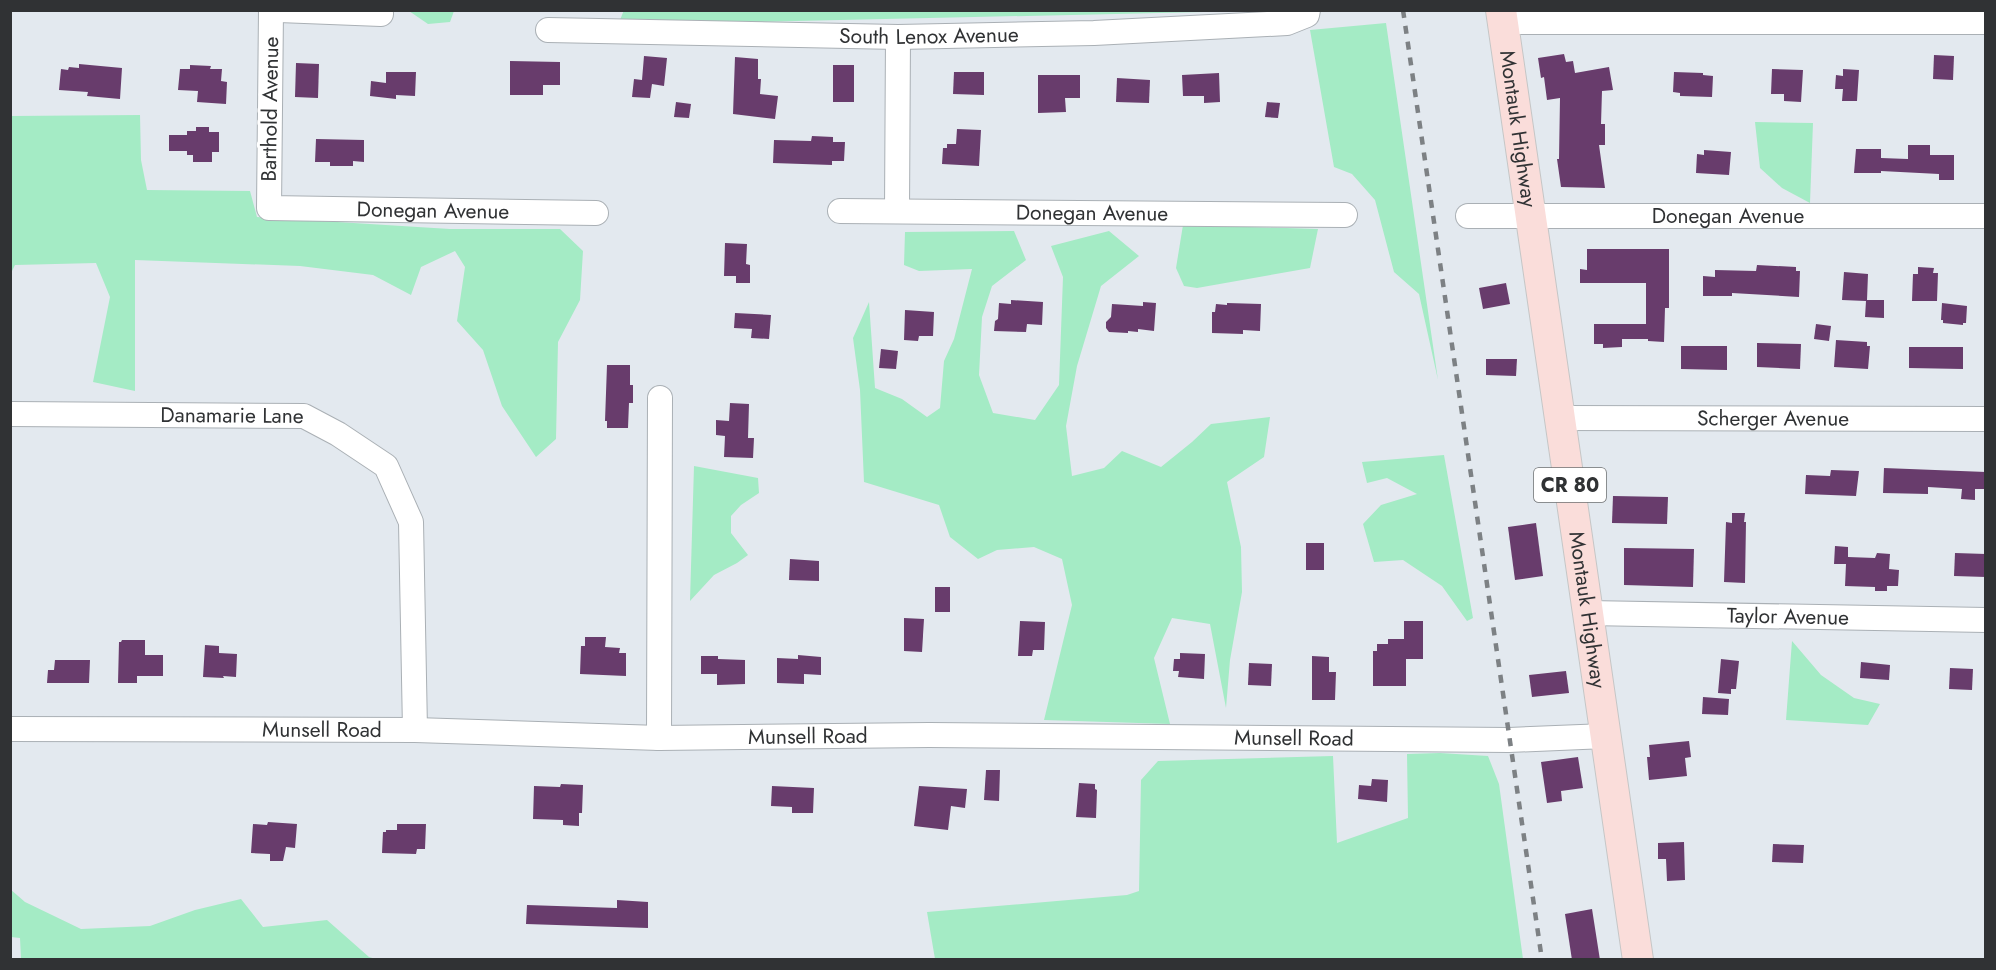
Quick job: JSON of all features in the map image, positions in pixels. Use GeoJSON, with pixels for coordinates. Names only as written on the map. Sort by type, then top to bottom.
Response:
{"type":"FeatureCollection","features":[{"type":"Feature","properties":{"kind":"main road","name":"Montauk Highway"},"geometry":{"type":"LineString","coordinates":[[1502,16],[1638,960]]}},
{"type":"Feature","properties":{"kind":"street","name":"Barthold Avenue"},"geometry":{"type":"LineString","coordinates":[[269,208],[271,10]]}},
{"type":"Feature","properties":{"kind":"street"},"geometry":{"type":"LineString","coordinates":[[279,10],[381,14]]}},
{"type":"Feature","properties":{"kind":"street","name":"South Lenox Avenue"},"geometry":{"type":"LineString","coordinates":[[548,30],[898,37],[1094,33],[1287,23],[1308,13]]}},
{"type":"Feature","properties":{"kind":"street"},"geometry":{"type":"LineString","coordinates":[[1502,16],[1986,22]]}},
{"type":"Feature","properties":{"kind":"street"},"geometry":{"type":"LineString","coordinates":[[897,210],[898,37]]}},
{"type":"Feature","properties":{"kind":"street","name":"Donegan Avenue"},"geometry":{"type":"LineString","coordinates":[[269,208],[596,213]]}},
{"type":"Feature","properties":{"kind":"street","name":"Donegan Avenue"},"geometry":{"type":"LineString","coordinates":[[840,211],[1346,215]]}},
{"type":"Feature","properties":{"kind":"street","name":"Donegan Avenue"},"geometry":{"type":"LineString","coordinates":[[1468,216],[1986,216]]}},
{"type":"Feature","properties":{"kind":"street"},"geometry":{"type":"LineString","coordinates":[[659,738],[660,398]]}},
{"type":"Feature","properties":{"kind":"street","name":"Danamarie Lane"},"geometry":{"type":"LineString","coordinates":[[10,414],[304,416],[338,434],[386,466],[411,522],[415,730]]}},
{"type":"Feature","properties":{"kind":"street","name":"Scherger Avenue"},"geometry":{"type":"LineString","coordinates":[[1560,418],[1986,419]]}},
{"type":"Feature","properties":{"kind":"street","name":"Taylor Avenue"},"geometry":{"type":"LineString","coordinates":[[1588,613],[1986,620]]}},
{"type":"Feature","properties":{"kind":"street","name":"Munsell Road"},"geometry":{"type":"LineString","coordinates":[[10,729],[415,730],[659,738],[937,735],[1518,740],[1606,736]]}},
{"type":"Feature","properties":{"kind":"green space"},"geometry":{"type":"Polygon","coordinates":[[[624,10],[1248,11],[618,25],[624,10]]]}},
{"type":"Feature","properties":{"kind":"green space"},"geometry":{"type":"Polygon","coordinates":[[[409,11],[454,11],[450,22],[428,24],[409,11]]]}},
{"type":"Feature","properties":{"kind":"green space"},"geometry":{"type":"Polygon","coordinates":[[[1386,23],[1438,380],[1419,294],[1394,272],[1375,200],[1352,174],[1334,167],[1310,30],[1386,23]]]}},
{"type":"Feature","properties":{"kind":"green space"},"geometry":{"type":"Polygon","coordinates":[[[140,115],[141,160],[147,190],[250,191],[257,217],[450,229],[560,229],[583,251],[580,300],[558,342],[556,439],[536,457],[502,406],[483,350],[457,321],[465,267],[455,251],[421,267],[411,295],[373,275],[300,266],[135,260],[135,391],[93,382],[110,297],[96,263],[15,265],[11,273],[11,116],[140,115]]]}},
{"type":"Feature","properties":{"kind":"green space"},"geometry":{"type":"Polygon","coordinates":[[[1755,122],[1813,123],[1810,203],[1782,188],[1760,168],[1755,122]]]}},
{"type":"Feature","properties":{"kind":"green space"},"geometry":{"type":"Polygon","coordinates":[[[1183,225],[1318,229],[1310,268],[1197,288],[1184,286],[1176,268],[1183,225]]]}},
{"type":"Feature","properties":{"kind":"green space"},"geometry":{"type":"Polygon","coordinates":[[[1014,231],[1026,260],[992,286],[982,317],[979,375],[993,413],[1035,420],[1059,385],[1063,277],[1051,246],[1109,231],[1139,256],[1101,286],[1077,366],[1066,426],[1072,476],[1104,468],[1122,451],[1161,467],[1211,424],[1270,417],[1264,457],[1227,482],[1241,547],[1242,592],[1230,660],[1226,708],[1210,624],[1172,618],[1154,658],[1170,724],[1044,720],[1072,605],[1062,559],[1034,547],[997,550],[978,559],[950,537],[939,505],[864,482],[860,390],[853,338],[869,302],[875,388],[902,399],[927,417],[940,408],[944,361],[954,339],[972,269],[919,271],[904,265],[905,232],[1014,231]]]}},
{"type":"Feature","properties":{"kind":"green space"},"geometry":{"type":"Polygon","coordinates":[[[1444,455],[1473,618],[1467,621],[1442,586],[1403,560],[1374,562],[1363,524],[1381,505],[1417,494],[1387,478],[1367,483],[1362,462],[1444,455]]]}},
{"type":"Feature","properties":{"kind":"green space"},"geometry":{"type":"Polygon","coordinates":[[[694,466],[758,478],[759,493],[741,505],[731,516],[731,533],[748,555],[714,575],[690,601],[694,466]]]}},
{"type":"Feature","properties":{"kind":"green space"},"geometry":{"type":"Polygon","coordinates":[[[1792,641],[1821,675],[1854,698],[1880,704],[1868,725],[1786,720],[1792,641]]]}},
{"type":"Feature","properties":{"kind":"green space"},"geometry":{"type":"Polygon","coordinates":[[[1440,753],[1488,756],[1499,784],[1523,959],[935,959],[927,912],[1127,895],[1139,891],[1141,780],[1158,761],[1333,756],[1337,843],[1408,818],[1407,754],[1440,753]]]}},
{"type":"Feature","properties":{"kind":"green space"},"geometry":{"type":"Polygon","coordinates":[[[10,889],[25,902],[81,929],[150,926],[195,910],[241,899],[263,927],[327,920],[369,957],[376,959],[21,959],[20,938],[11,937],[10,889]]]}},
{"type":"Feature","properties":{"kind":"building"},"geometry":{"type":"Polygon","coordinates":[[[1564,54],[1566,62],[1573,61],[1575,73],[1609,67],[1613,90],[1602,91],[1601,124],[1605,124],[1605,145],[1599,145],[1605,188],[1561,187],[1557,159],[1559,159],[1560,98],[1547,100],[1544,77],[1541,78],[1538,58],[1564,54]]]}},
{"type":"Feature","properties":{"kind":"building"},"geometry":{"type":"Polygon","coordinates":[[[1934,55],[1954,56],[1953,80],[1933,79],[1934,55]]]}},
{"type":"Feature","properties":{"kind":"building"},"geometry":{"type":"Polygon","coordinates":[[[644,56],[667,58],[664,86],[652,84],[650,98],[632,97],[634,79],[642,80],[644,56]]]}},
{"type":"Feature","properties":{"kind":"building"},"geometry":{"type":"Polygon","coordinates":[[[735,57],[758,59],[758,79],[761,79],[760,94],[778,96],[775,119],[733,114],[735,57]]]}},
{"type":"Feature","properties":{"kind":"building"},"geometry":{"type":"Polygon","coordinates":[[[510,61],[560,62],[560,85],[543,85],[543,95],[510,95],[510,61]]]}},
{"type":"Feature","properties":{"kind":"building"},"geometry":{"type":"Polygon","coordinates":[[[296,63],[319,64],[318,98],[295,97],[296,63]]]}},
{"type":"Feature","properties":{"kind":"building"},"geometry":{"type":"Polygon","coordinates":[[[79,64],[122,68],[120,99],[87,96],[88,92],[59,90],[61,69],[79,68],[79,64]]]}},
{"type":"Feature","properties":{"kind":"building"},"geometry":{"type":"Polygon","coordinates":[[[190,65],[222,69],[221,81],[227,82],[226,104],[197,102],[198,91],[178,90],[180,69],[190,69],[190,65]]]}},
{"type":"Feature","properties":{"kind":"building"},"geometry":{"type":"Polygon","coordinates":[[[833,65],[854,65],[854,102],[833,102],[833,65]]]}},
{"type":"Feature","properties":{"kind":"building"},"geometry":{"type":"Polygon","coordinates":[[[1772,69],[1803,70],[1801,102],[1784,101],[1784,94],[1771,94],[1772,69]]]}},
{"type":"Feature","properties":{"kind":"building"},"geometry":{"type":"Polygon","coordinates":[[[1843,69],[1859,70],[1857,101],[1842,101],[1843,89],[1835,89],[1836,75],[1843,76],[1843,69]]]}},
{"type":"Feature","properties":{"kind":"building"},"geometry":{"type":"Polygon","coordinates":[[[386,72],[416,72],[415,96],[396,95],[396,99],[370,96],[371,81],[386,83],[386,72]]]}},
{"type":"Feature","properties":{"kind":"building"},"geometry":{"type":"Polygon","coordinates":[[[954,72],[984,72],[984,95],[953,94],[954,72]]]}},
{"type":"Feature","properties":{"kind":"building"},"geometry":{"type":"Polygon","coordinates":[[[1674,72],[1703,73],[1703,75],[1713,76],[1712,97],[1680,96],[1680,93],[1673,92],[1674,72]]]}},
{"type":"Feature","properties":{"kind":"building"},"geometry":{"type":"Polygon","coordinates":[[[1219,73],[1220,102],[1204,103],[1204,96],[1183,96],[1182,75],[1219,73]]]}},
{"type":"Feature","properties":{"kind":"building"},"geometry":{"type":"Polygon","coordinates":[[[1038,75],[1080,75],[1080,98],[1065,98],[1066,112],[1038,113],[1038,75]]]}},
{"type":"Feature","properties":{"kind":"building"},"geometry":{"type":"Polygon","coordinates":[[[1117,78],[1150,80],[1149,103],[1116,102],[1117,78]]]}},
{"type":"Feature","properties":{"kind":"building"},"geometry":{"type":"Polygon","coordinates":[[[676,102],[691,104],[689,118],[674,117],[676,102]]]}},
{"type":"Feature","properties":{"kind":"building"},"geometry":{"type":"Polygon","coordinates":[[[1267,102],[1280,103],[1278,118],[1265,117],[1267,102]]]}},
{"type":"Feature","properties":{"kind":"building"},"geometry":{"type":"Polygon","coordinates":[[[196,127],[209,127],[209,132],[219,132],[219,152],[212,152],[212,162],[193,162],[193,155],[187,155],[187,151],[169,151],[169,135],[187,135],[187,131],[196,131],[196,127]]]}},
{"type":"Feature","properties":{"kind":"building"},"geometry":{"type":"Polygon","coordinates":[[[957,129],[981,130],[979,166],[942,164],[943,148],[947,148],[947,144],[956,144],[957,129]]]}},
{"type":"Feature","properties":{"kind":"building"},"geometry":{"type":"Polygon","coordinates":[[[812,136],[833,137],[833,142],[845,142],[844,161],[832,161],[832,165],[773,163],[774,140],[811,141],[812,136]]]}},
{"type":"Feature","properties":{"kind":"building"},"geometry":{"type":"Polygon","coordinates":[[[316,139],[364,140],[364,162],[353,161],[353,166],[330,166],[330,162],[315,162],[316,139]]]}},
{"type":"Feature","properties":{"kind":"building"},"geometry":{"type":"Polygon","coordinates":[[[1908,145],[1930,145],[1930,155],[1954,155],[1954,180],[1939,180],[1939,174],[1881,171],[1881,173],[1854,173],[1856,149],[1881,149],[1881,158],[1908,159],[1908,145]]]}},
{"type":"Feature","properties":{"kind":"building"},"geometry":{"type":"Polygon","coordinates":[[[1704,150],[1731,152],[1729,175],[1696,173],[1697,154],[1704,155],[1704,150]]]}},
{"type":"Feature","properties":{"kind":"building"},"geometry":{"type":"Polygon","coordinates":[[[725,243],[747,244],[746,264],[750,265],[750,283],[736,283],[736,276],[724,276],[725,243]]]}},
{"type":"Feature","properties":{"kind":"building"},"geometry":{"type":"Polygon","coordinates":[[[1587,249],[1669,249],[1669,308],[1665,308],[1664,342],[1648,341],[1648,339],[1622,339],[1622,347],[1603,348],[1603,344],[1594,344],[1594,324],[1646,324],[1646,283],[1580,283],[1580,269],[1587,270],[1587,249]]]}},
{"type":"Feature","properties":{"kind":"building"},"geometry":{"type":"Polygon","coordinates":[[[1757,265],[1796,267],[1796,271],[1800,271],[1799,297],[1732,293],[1732,296],[1703,296],[1703,276],[1715,277],[1715,270],[1756,271],[1757,265]]]}},
{"type":"Feature","properties":{"kind":"building"},"geometry":{"type":"Polygon","coordinates":[[[1918,267],[1934,268],[1933,273],[1938,273],[1937,301],[1912,301],[1913,274],[1918,274],[1918,267]]]}},
{"type":"Feature","properties":{"kind":"building"},"geometry":{"type":"Polygon","coordinates":[[[1844,272],[1868,274],[1867,300],[1884,300],[1884,318],[1865,317],[1866,301],[1842,300],[1844,272]]]}},
{"type":"Feature","properties":{"kind":"building"},"geometry":{"type":"Polygon","coordinates":[[[1506,283],[1510,304],[1483,309],[1479,288],[1506,283]]]}},
{"type":"Feature","properties":{"kind":"building"},"geometry":{"type":"Polygon","coordinates":[[[1011,300],[1043,302],[1042,325],[1027,324],[1026,332],[994,331],[995,321],[998,319],[999,303],[1011,304],[1011,300]]]}},
{"type":"Feature","properties":{"kind":"building"},"geometry":{"type":"Polygon","coordinates":[[[1143,302],[1156,303],[1154,331],[1138,329],[1138,332],[1109,332],[1106,322],[1111,317],[1112,304],[1143,306],[1143,302]]]}},
{"type":"Feature","properties":{"kind":"building"},"geometry":{"type":"Polygon","coordinates":[[[1227,303],[1261,304],[1260,331],[1243,330],[1243,334],[1212,333],[1212,312],[1215,312],[1216,304],[1227,305],[1227,303]]]}},
{"type":"Feature","properties":{"kind":"building"},"geometry":{"type":"Polygon","coordinates":[[[1942,303],[1967,306],[1966,323],[1963,325],[1943,323],[1941,320],[1942,303]]]}},
{"type":"Feature","properties":{"kind":"building"},"geometry":{"type":"Polygon","coordinates":[[[905,310],[934,312],[933,336],[919,336],[918,341],[904,340],[905,310]]]}},
{"type":"Feature","properties":{"kind":"building"},"geometry":{"type":"Polygon","coordinates":[[[735,313],[771,315],[769,339],[751,338],[752,329],[734,328],[735,313]]]}},
{"type":"Feature","properties":{"kind":"building"},"geometry":{"type":"Polygon","coordinates":[[[1816,324],[1831,326],[1829,341],[1814,339],[1816,324]]]}},
{"type":"Feature","properties":{"kind":"building"},"geometry":{"type":"Polygon","coordinates":[[[1836,340],[1867,342],[1867,346],[1870,346],[1868,369],[1834,367],[1836,340]]]}},
{"type":"Feature","properties":{"kind":"building"},"geometry":{"type":"Polygon","coordinates":[[[1757,343],[1801,344],[1800,369],[1757,367],[1757,343]]]}},
{"type":"Feature","properties":{"kind":"building"},"geometry":{"type":"Polygon","coordinates":[[[1681,346],[1727,346],[1727,370],[1681,369],[1681,346]]]}},
{"type":"Feature","properties":{"kind":"building"},"geometry":{"type":"Polygon","coordinates":[[[1909,347],[1963,347],[1963,369],[1909,368],[1909,347]]]}},
{"type":"Feature","properties":{"kind":"building"},"geometry":{"type":"Polygon","coordinates":[[[881,349],[898,351],[896,369],[879,368],[881,349]]]}},
{"type":"Feature","properties":{"kind":"building"},"geometry":{"type":"Polygon","coordinates":[[[1486,359],[1517,359],[1516,376],[1486,375],[1486,359]]]}},
{"type":"Feature","properties":{"kind":"building"},"geometry":{"type":"Polygon","coordinates":[[[607,365],[630,365],[633,403],[629,403],[628,428],[607,428],[607,421],[605,421],[607,365]]]}},
{"type":"Feature","properties":{"kind":"building"},"geometry":{"type":"Polygon","coordinates":[[[730,403],[749,404],[748,438],[754,438],[753,458],[724,457],[725,436],[716,435],[716,420],[729,421],[730,403]]]}},
{"type":"Feature","properties":{"kind":"building"},"geometry":{"type":"Polygon","coordinates":[[[1884,468],[1986,472],[1985,489],[1975,489],[1975,500],[1961,499],[1962,489],[1928,487],[1928,494],[1883,493],[1884,468]]]}},
{"type":"Feature","properties":{"kind":"building"},"geometry":{"type":"Polygon","coordinates":[[[1831,470],[1859,471],[1856,496],[1805,494],[1806,475],[1830,476],[1831,470]]]}},
{"type":"Feature","properties":{"kind":"building"},"geometry":{"type":"Polygon","coordinates":[[[1613,496],[1668,497],[1667,524],[1612,523],[1613,496]]]}},
{"type":"Feature","properties":{"kind":"building"},"geometry":{"type":"Polygon","coordinates":[[[1732,513],[1745,513],[1745,583],[1724,582],[1726,522],[1732,523],[1732,513]]]}},
{"type":"Feature","properties":{"kind":"building"},"geometry":{"type":"Polygon","coordinates":[[[1536,523],[1543,576],[1515,580],[1508,527],[1536,523]]]}},
{"type":"Feature","properties":{"kind":"building"},"geometry":{"type":"Polygon","coordinates":[[[1306,543],[1324,543],[1324,570],[1306,570],[1306,543]]]}},
{"type":"Feature","properties":{"kind":"building"},"geometry":{"type":"Polygon","coordinates":[[[1835,546],[1848,547],[1848,557],[1875,558],[1877,553],[1890,554],[1889,569],[1899,570],[1898,586],[1887,586],[1887,591],[1875,591],[1875,587],[1845,586],[1846,564],[1834,564],[1835,546]]]}},
{"type":"Feature","properties":{"kind":"building"},"geometry":{"type":"Polygon","coordinates":[[[1624,548],[1694,549],[1693,587],[1624,585],[1624,548]]]}},
{"type":"Feature","properties":{"kind":"building"},"geometry":{"type":"Polygon","coordinates":[[[1955,553],[1986,554],[1986,577],[1954,576],[1955,553]]]}},
{"type":"Feature","properties":{"kind":"building"},"geometry":{"type":"Polygon","coordinates":[[[790,559],[819,561],[819,581],[789,580],[790,559]]]}},
{"type":"Feature","properties":{"kind":"building"},"geometry":{"type":"Polygon","coordinates":[[[935,587],[950,587],[950,612],[935,612],[935,587]]]}},
{"type":"Feature","properties":{"kind":"building"},"geometry":{"type":"Polygon","coordinates":[[[904,618],[924,619],[922,652],[904,651],[904,618]]]}},
{"type":"Feature","properties":{"kind":"building"},"geometry":{"type":"Polygon","coordinates":[[[1020,621],[1045,622],[1044,650],[1033,650],[1032,656],[1018,656],[1020,621]]]}},
{"type":"Feature","properties":{"kind":"building"},"geometry":{"type":"Polygon","coordinates":[[[1404,621],[1423,621],[1423,659],[1406,659],[1406,686],[1373,686],[1373,651],[1377,651],[1377,644],[1388,644],[1388,639],[1404,639],[1404,621]]]}},
{"type":"Feature","properties":{"kind":"building"},"geometry":{"type":"Polygon","coordinates":[[[585,637],[606,637],[605,647],[620,648],[619,653],[626,653],[626,676],[580,674],[581,646],[585,646],[585,637]]]}},
{"type":"Feature","properties":{"kind":"building"},"geometry":{"type":"Polygon","coordinates":[[[145,640],[145,655],[163,655],[163,676],[137,676],[137,683],[118,683],[119,642],[145,640]]]}},
{"type":"Feature","properties":{"kind":"building"},"geometry":{"type":"Polygon","coordinates":[[[205,645],[219,646],[219,653],[237,654],[236,677],[203,677],[205,645]]]}},
{"type":"Feature","properties":{"kind":"building"},"geometry":{"type":"Polygon","coordinates":[[[1180,653],[1205,654],[1204,679],[1178,677],[1179,671],[1173,671],[1174,659],[1180,659],[1180,653]]]}},
{"type":"Feature","properties":{"kind":"building"},"geometry":{"type":"Polygon","coordinates":[[[798,655],[821,657],[821,675],[804,674],[804,684],[777,683],[777,658],[798,659],[798,655]]]}},
{"type":"Feature","properties":{"kind":"building"},"geometry":{"type":"Polygon","coordinates":[[[701,656],[745,660],[745,684],[717,685],[717,674],[701,674],[701,656]]]}},
{"type":"Feature","properties":{"kind":"building"},"geometry":{"type":"Polygon","coordinates":[[[1312,656],[1329,657],[1329,672],[1336,672],[1335,700],[1312,700],[1312,656]]]}},
{"type":"Feature","properties":{"kind":"building"},"geometry":{"type":"Polygon","coordinates":[[[1721,659],[1739,661],[1736,689],[1731,689],[1731,694],[1718,693],[1721,659]]]}},
{"type":"Feature","properties":{"kind":"building"},"geometry":{"type":"Polygon","coordinates":[[[55,660],[90,660],[89,683],[47,683],[48,670],[54,670],[55,660]]]}},
{"type":"Feature","properties":{"kind":"building"},"geometry":{"type":"Polygon","coordinates":[[[1861,662],[1890,665],[1889,680],[1860,678],[1861,662]]]}},
{"type":"Feature","properties":{"kind":"building"},"geometry":{"type":"Polygon","coordinates":[[[1249,663],[1272,664],[1271,686],[1248,685],[1249,663]]]}},
{"type":"Feature","properties":{"kind":"building"},"geometry":{"type":"Polygon","coordinates":[[[1950,668],[1973,669],[1972,690],[1949,689],[1950,668]]]}},
{"type":"Feature","properties":{"kind":"building"},"geometry":{"type":"Polygon","coordinates":[[[1566,671],[1569,693],[1532,697],[1529,675],[1566,671]]]}},
{"type":"Feature","properties":{"kind":"building"},"geometry":{"type":"Polygon","coordinates":[[[1703,697],[1729,699],[1728,715],[1702,714],[1703,697]]]}},
{"type":"Feature","properties":{"kind":"building"},"geometry":{"type":"Polygon","coordinates":[[[1689,741],[1691,757],[1685,758],[1687,776],[1649,780],[1647,757],[1650,757],[1649,745],[1689,741]]]}},
{"type":"Feature","properties":{"kind":"building"},"geometry":{"type":"Polygon","coordinates":[[[1578,757],[1583,788],[1561,791],[1562,801],[1547,803],[1541,762],[1578,757]]]}},
{"type":"Feature","properties":{"kind":"building"},"geometry":{"type":"Polygon","coordinates":[[[986,770],[1000,770],[999,801],[984,800],[986,770]]]}},
{"type":"Feature","properties":{"kind":"building"},"geometry":{"type":"Polygon","coordinates":[[[1372,779],[1388,780],[1387,802],[1358,799],[1359,785],[1371,786],[1372,779]]]}},
{"type":"Feature","properties":{"kind":"building"},"geometry":{"type":"Polygon","coordinates":[[[1079,783],[1095,784],[1097,790],[1096,818],[1076,817],[1079,783]]]}},
{"type":"Feature","properties":{"kind":"building"},"geometry":{"type":"Polygon","coordinates":[[[561,784],[583,785],[579,826],[563,825],[563,820],[533,819],[534,786],[560,787],[561,784]]]}},
{"type":"Feature","properties":{"kind":"building"},"geometry":{"type":"Polygon","coordinates":[[[772,786],[814,788],[813,813],[792,813],[792,807],[771,806],[772,786]]]}},
{"type":"Feature","properties":{"kind":"building"},"geometry":{"type":"Polygon","coordinates":[[[919,786],[967,789],[965,808],[951,806],[948,830],[914,826],[919,786]]]}},
{"type":"Feature","properties":{"kind":"building"},"geometry":{"type":"Polygon","coordinates":[[[268,822],[297,824],[295,848],[286,847],[283,861],[270,861],[270,854],[251,853],[253,824],[267,825],[268,822]]]}},
{"type":"Feature","properties":{"kind":"building"},"geometry":{"type":"Polygon","coordinates":[[[397,824],[426,824],[425,849],[417,849],[416,854],[382,853],[383,832],[397,830],[397,824]]]}},
{"type":"Feature","properties":{"kind":"building"},"geometry":{"type":"Polygon","coordinates":[[[1684,842],[1685,880],[1667,881],[1666,859],[1658,859],[1658,843],[1684,842]]]}},
{"type":"Feature","properties":{"kind":"building"},"geometry":{"type":"Polygon","coordinates":[[[1773,844],[1804,845],[1803,863],[1772,862],[1773,844]]]}},
{"type":"Feature","properties":{"kind":"building"},"geometry":{"type":"Polygon","coordinates":[[[617,900],[648,902],[648,928],[526,924],[527,905],[617,908],[617,900]]]}},
{"type":"Feature","properties":{"kind":"building"},"geometry":{"type":"Polygon","coordinates":[[[1592,909],[1600,960],[1572,960],[1565,914],[1592,909]]]}},
{"type":"Feature","properties":{"kind":"railway"},"geometry":{"type":"LineString","coordinates":[[1403,10],[1542,960]]}}]}
